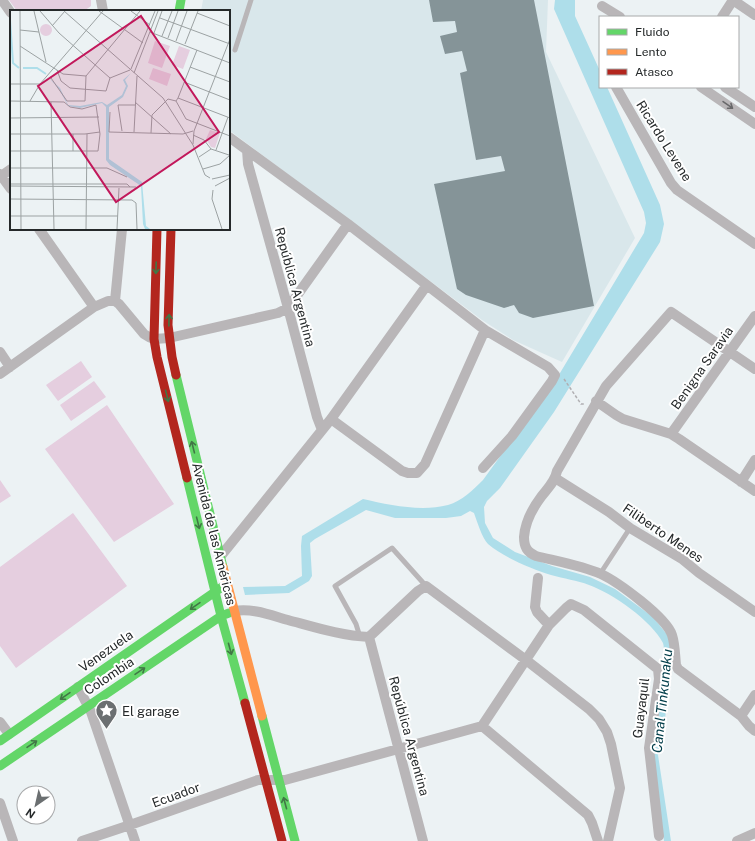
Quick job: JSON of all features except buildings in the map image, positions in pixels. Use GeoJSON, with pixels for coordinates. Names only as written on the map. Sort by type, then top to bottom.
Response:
{"type":"FeatureCollection","features":[{"type":"Feature","properties":{"kind":"main road"},"geometry":{"type":"LineString","coordinates":[[180,10],[181,0]]}},
{"type":"Feature","properties":{"kind":"main road","name":"Avenida de las Américas"},"geometry":{"type":"LineString","coordinates":[[157,230],[154,339],[157,357],[221,616],[282,841]]}},
{"type":"Feature","properties":{"kind":"main road","name":"Avenida de las Américas"},"geometry":{"type":"LineString","coordinates":[[171,230],[168,325],[172,357],[220,557],[295,841]]}},
{"type":"Feature","properties":{"kind":"main road","name":"Venezuela"},"geometry":{"type":"LineString","coordinates":[[0,740],[227,583]]}},
{"type":"Feature","properties":{"kind":"main road","name":"Colombia"},"geometry":{"type":"LineString","coordinates":[[0,766],[221,616],[234,611]]}},
{"type":"Feature","properties":{"kind":"street"},"geometry":{"type":"LineString","coordinates":[[2,0],[10,12]]}},
{"type":"Feature","properties":{"kind":"street"},"geometry":{"type":"LineString","coordinates":[[101,0],[103,10]]}},
{"type":"Feature","properties":{"kind":"street"},"geometry":{"type":"LineString","coordinates":[[723,16],[733,0],[755,15]]}},
{"type":"Feature","properties":{"kind":"street"},"geometry":{"type":"LineString","coordinates":[[602,6],[618,16]]}},
{"type":"Feature","properties":{"kind":"street","name":"Ricardo Levene"},"geometry":{"type":"LineString","coordinates":[[617,88],[671,183],[677,190],[755,244]]}},
{"type":"Feature","properties":{"kind":"street"},"geometry":{"type":"LineString","coordinates":[[702,88],[755,124]]}},
{"type":"Feature","properties":{"kind":"street"},"geometry":{"type":"LineString","coordinates":[[726,88],[755,108]]}},
{"type":"Feature","properties":{"kind":"street"},"geometry":{"type":"LineString","coordinates":[[230,139],[348,224],[484,330],[548,367],[555,375],[512,436],[483,468]]}},
{"type":"Feature","properties":{"kind":"street","name":"República Argentina"},"geometry":{"type":"LineString","coordinates":[[247,150],[248,164],[317,417],[322,430]]}},
{"type":"Feature","properties":{"kind":"street"},"geometry":{"type":"LineString","coordinates":[[10,170],[1,175],[10,188]]}},
{"type":"Feature","properties":{"kind":"street"},"geometry":{"type":"LineString","coordinates":[[0,374],[94,307],[108,301],[115,301],[119,304],[144,334],[154,339],[169,338],[278,313],[288,308],[348,224]]}},
{"type":"Feature","properties":{"kind":"street"},"geometry":{"type":"LineString","coordinates":[[40,230],[94,307]]}},
{"type":"Feature","properties":{"kind":"street"},"geometry":{"type":"LineString","coordinates":[[115,301],[122,230]]}},
{"type":"Feature","properties":{"kind":"street"},"geometry":{"type":"LineString","coordinates":[[220,557],[331,419],[427,285]]}},
{"type":"Feature","properties":{"kind":"street"},"geometry":{"type":"LineString","coordinates":[[755,369],[671,312],[606,386],[557,471],[555,478],[530,516],[524,533],[525,548],[530,554],[600,574],[611,579],[653,612],[668,626],[673,639],[676,665],[678,669],[741,716],[755,731]]}},
{"type":"Feature","properties":{"kind":"street","name":"Benigna Saravia"},"geometry":{"type":"LineString","coordinates":[[671,434],[755,316]]}},
{"type":"Feature","properties":{"kind":"street"},"geometry":{"type":"LineString","coordinates":[[331,419],[402,471],[417,473],[425,464],[484,330]]}},
{"type":"Feature","properties":{"kind":"street"},"geometry":{"type":"LineString","coordinates":[[0,352],[10,367]]}},
{"type":"Feature","properties":{"kind":"street"},"geometry":{"type":"LineString","coordinates":[[595,403],[623,418],[671,434],[755,491]]}},
{"type":"Feature","properties":{"kind":"street"},"geometry":{"type":"LineString","coordinates":[[741,482],[755,460]]}},
{"type":"Feature","properties":{"kind":"street","name":"Filiberto Menes"},"geometry":{"type":"LineString","coordinates":[[555,478],[609,512],[630,528],[682,559],[699,573],[755,612]]}},
{"type":"Feature","properties":{"kind":"street"},"geometry":{"type":"LineString","coordinates":[[538,578],[537,612],[549,625],[482,726],[588,815],[598,841]]}},
{"type":"Feature","properties":{"kind":"street"},"geometry":{"type":"LineString","coordinates":[[234,611],[251,610],[309,626],[365,637],[418,591],[426,586],[526,660],[589,709],[599,719],[607,732],[611,744],[620,788],[608,841]]}},
{"type":"Feature","properties":{"kind":"street","name":"Guayaquil"},"geometry":{"type":"LineString","coordinates":[[549,625],[571,604],[584,610],[658,669],[659,679],[649,748],[658,836]]}},
{"type":"Feature","properties":{"kind":"street","name":"República Argentina"},"geometry":{"type":"LineString","coordinates":[[365,637],[399,750],[423,841]]}},
{"type":"Feature","properties":{"kind":"street"},"geometry":{"type":"LineString","coordinates":[[78,687],[88,705],[135,841]]}},
{"type":"Feature","properties":{"kind":"street"},"geometry":{"type":"LineString","coordinates":[[741,716],[755,695]]}},
{"type":"Feature","properties":{"kind":"street"},"geometry":{"type":"LineString","coordinates":[[0,722],[9,734]]}},
{"type":"Feature","properties":{"kind":"street","name":"Ecuador"},"geometry":{"type":"LineString","coordinates":[[82,841],[258,780],[285,780],[399,750],[482,726]]}},
{"type":"Feature","properties":{"kind":"street"},"geometry":{"type":"LineString","coordinates":[[0,803],[13,841]]}},
{"type":"Feature","properties":{"kind":"street"},"geometry":{"type":"LineString","coordinates":[[737,841],[755,833]]}},
{"type":"Feature","properties":{"kind":"lane"},"geometry":{"type":"LineString","coordinates":[[235,50],[251,0]]}},
{"type":"Feature","properties":{"kind":"lane"},"geometry":{"type":"LineString","coordinates":[[600,574],[630,528]]}},
{"type":"Feature","properties":{"kind":"lane"},"geometry":{"type":"LineString","coordinates":[[365,637],[335,586],[392,548],[426,586]]}},
{"type":"Feature","properties":{"kind":"path"},"geometry":{"type":"LineString","coordinates":[[563,376],[575,397],[581,404],[595,403]]}},
{"type":"Feature","properties":{"kind":"shaded area"},"geometry":{"type":"Polygon","coordinates":[[[9,0],[91,0],[91,6],[85,10],[16,10],[9,0]]]}},
{"type":"Feature","properties":{"kind":"shaded area"},"geometry":{"type":"Polygon","coordinates":[[[203,0],[548,0],[546,52],[635,238],[562,362],[513,340],[482,320],[230,131],[230,10],[201,10],[203,0]]]}},
{"type":"Feature","properties":{"kind":"shaded area"},"geometry":{"type":"Polygon","coordinates":[[[81,361],[92,377],[58,401],[46,385],[81,361]]]}},
{"type":"Feature","properties":{"kind":"shaded area"},"geometry":{"type":"Polygon","coordinates":[[[94,381],[106,397],[71,421],[60,405],[94,381]]]}},
{"type":"Feature","properties":{"kind":"shaded area"},"geometry":{"type":"Polygon","coordinates":[[[107,405],[174,504],[114,542],[45,449],[107,405]]]}},
{"type":"Feature","properties":{"kind":"shaded area"},"geometry":{"type":"Polygon","coordinates":[[[0,480],[11,496],[0,503],[0,480]]]}},
{"type":"Feature","properties":{"kind":"shaded area"},"geometry":{"type":"Polygon","coordinates":[[[73,513],[127,586],[16,668],[0,646],[0,567],[73,513]]]}},
{"type":"Feature","properties":{"kind":"water","name":"Canal Tinkunaku"},"geometry":{"type":"Polygon","coordinates":[[[555,0],[575,0],[575,16],[599,69],[599,88],[607,88],[660,205],[664,224],[660,242],[554,412],[500,488],[487,501],[484,507],[485,523],[493,538],[515,552],[552,566],[590,577],[615,589],[653,617],[669,637],[672,652],[671,666],[662,746],[658,755],[671,841],[664,841],[652,754],[664,655],[663,643],[658,635],[641,617],[609,594],[584,583],[535,569],[494,549],[484,538],[474,513],[470,511],[461,516],[446,518],[395,518],[366,510],[310,543],[312,576],[309,581],[289,593],[245,595],[243,587],[285,586],[302,576],[302,536],[363,499],[405,507],[427,508],[448,505],[463,498],[471,491],[483,480],[557,378],[644,233],[646,223],[644,212],[554,9],[555,0]]]}},
{"type":"Feature","properties":{"kind":"traffic: fast"},"geometry":{"type":"LineString","coordinates":[[179,10],[181,0]]}},
{"type":"Feature","properties":{"kind":"traffic: fast"},"geometry":{"type":"LineString","coordinates":[[176,375],[223,567]]}},
{"type":"Feature","properties":{"kind":"traffic: fast"},"geometry":{"type":"LineString","coordinates":[[187,478],[221,616],[245,703]]}},
{"type":"Feature","properties":{"kind":"traffic: fast"},"geometry":{"type":"LineString","coordinates":[[0,741],[222,587]]}},
{"type":"Feature","properties":{"kind":"traffic: fast"},"geometry":{"type":"LineString","coordinates":[[0,766],[221,616],[229,613]]}},
{"type":"Feature","properties":{"kind":"traffic: fast"},"geometry":{"type":"LineString","coordinates":[[262,716],[295,841]]}},
{"type":"Feature","properties":{"kind":"traffic: slow"},"geometry":{"type":"LineString","coordinates":[[223,567],[262,716]]}},
{"type":"Feature","properties":{"kind":"traffic: jam"},"geometry":{"type":"LineString","coordinates":[[157,230],[154,339],[157,357],[187,478]]}},
{"type":"Feature","properties":{"kind":"traffic: jam"},"geometry":{"type":"LineString","coordinates":[[171,230],[168,325],[176,375]]}},
{"type":"Feature","properties":{"kind":"traffic: jam"},"geometry":{"type":"LineString","coordinates":[[245,703],[282,841]]}},
{"type":"Feature","properties":{"kind":"place","name":"El garage"},"geometry":{"type":"Point","coordinates":[107,730]}}]}
